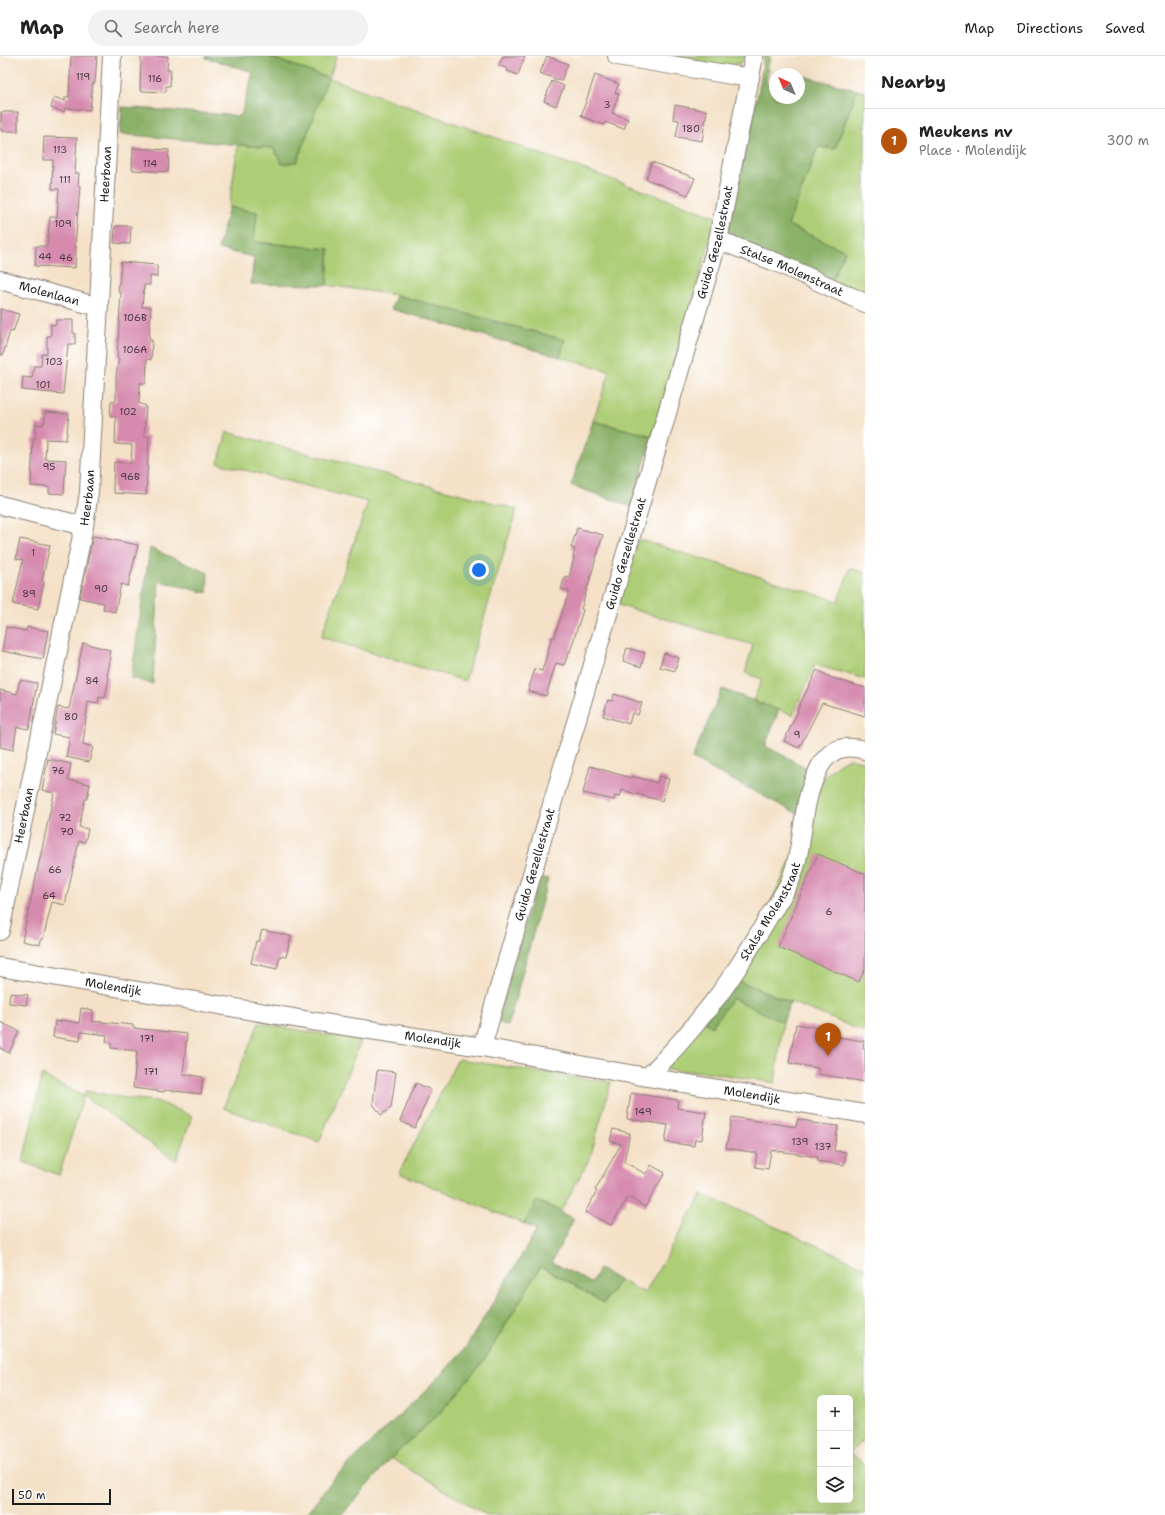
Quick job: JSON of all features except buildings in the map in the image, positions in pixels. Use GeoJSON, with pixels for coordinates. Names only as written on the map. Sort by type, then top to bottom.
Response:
{"type":"FeatureCollection","features":[{"type":"Feature","properties":{"kind":"street","name":"Heerbaan"},"geometry":{"type":"LineString","coordinates":[[0,931],[84,526],[89,492],[112,56]]}},
{"type":"Feature","properties":{"kind":"street"},"geometry":{"type":"LineString","coordinates":[[617,56],[750,78]]}},
{"type":"Feature","properties":{"kind":"street","name":"Guido Gezellestraat"},"geometry":{"type":"LineString","coordinates":[[482,1047],[559,778],[718,240],[754,56]]}},
{"type":"Feature","properties":{"kind":"street","name":"Stalse Molenstraat"},"geometry":{"type":"LineString","coordinates":[[718,240],[778,263],[865,303]]}},
{"type":"Feature","properties":{"kind":"street","name":"Molenlaan"},"geometry":{"type":"LineString","coordinates":[[0,280],[99,308]]}},
{"type":"Feature","properties":{"kind":"street"},"geometry":{"type":"LineString","coordinates":[[0,505],[84,526]]}},
{"type":"Feature","properties":{"kind":"street","name":"Stalse Molenstraat"},"geometry":{"type":"LineString","coordinates":[[648,1077],[677,1047],[704,1015],[739,964],[791,880],[799,850],[806,802],[814,779],[825,759],[834,751],[842,748],[852,747],[865,750]]}},
{"type":"Feature","properties":{"kind":"street","name":"Molendijk"},"geometry":{"type":"LineString","coordinates":[[0,967],[311,1021],[482,1047],[865,1114]]}},
{"type":"Feature","properties":{"kind":"green space"},"geometry":{"type":"Polygon","coordinates":[[[206,56],[267,56],[328,78],[297,162],[282,164],[273,148],[120,134],[122,107],[241,116],[253,72],[206,58],[206,56]]]}},
{"type":"Feature","properties":{"kind":"green space"},"geometry":{"type":"Polygon","coordinates":[[[267,56],[337,56],[329,78],[717,217],[652,436],[593,421],[610,371],[560,357],[565,340],[396,295],[327,285],[329,249],[254,242],[257,212],[229,207],[238,145],[273,148],[282,164],[328,78],[267,56]]]}},
{"type":"Feature","properties":{"kind":"green space"},"geometry":{"type":"Polygon","coordinates":[[[656,56],[747,56],[741,62],[726,67],[656,56]]]}},
{"type":"Feature","properties":{"kind":"green space"},"geometry":{"type":"Polygon","coordinates":[[[764,56],[770,56],[766,84],[769,84],[769,104],[805,104],[805,77],[857,90],[835,149],[818,147],[788,225],[845,251],[832,280],[730,240],[728,229],[760,84],[764,56]]]}},
{"type":"Feature","properties":{"kind":"green space"},"geometry":{"type":"Polygon","coordinates":[[[857,90],[865,92],[865,298],[832,280],[845,251],[788,225],[818,147],[835,149],[857,90]]]}},
{"type":"Feature","properties":{"kind":"green space"},"geometry":{"type":"Polygon","coordinates":[[[229,207],[257,212],[254,242],[329,249],[327,285],[251,284],[254,257],[218,249],[229,207]]]}},
{"type":"Feature","properties":{"kind":"green space"},"geometry":{"type":"Polygon","coordinates":[[[396,295],[565,340],[560,357],[391,309],[396,295]]]}},
{"type":"Feature","properties":{"kind":"green space"},"geometry":{"type":"Polygon","coordinates":[[[593,421],[652,436],[632,507],[571,485],[593,421]]]}},
{"type":"Feature","properties":{"kind":"green space"},"geometry":{"type":"Polygon","coordinates":[[[227,432],[517,509],[465,681],[321,637],[368,502],[218,463],[227,432]]]}},
{"type":"Feature","properties":{"kind":"green space"},"geometry":{"type":"Polygon","coordinates":[[[638,539],[838,601],[850,568],[865,573],[865,679],[815,665],[793,715],[753,701],[762,679],[745,673],[753,645],[618,605],[638,539]]]}},
{"type":"Feature","properties":{"kind":"green space"},"geometry":{"type":"Polygon","coordinates":[[[150,548],[208,573],[207,593],[159,581],[153,684],[131,678],[150,548]]]}},
{"type":"Feature","properties":{"kind":"green space"},"geometry":{"type":"Polygon","coordinates":[[[722,689],[779,710],[765,746],[811,770],[798,814],[692,759],[722,689]]]}},
{"type":"Feature","properties":{"kind":"green space"},"geometry":{"type":"Polygon","coordinates":[[[849,758],[865,762],[865,1032],[734,979],[807,827],[812,829],[810,820],[815,797],[821,783],[830,771],[849,758]]]}},
{"type":"Feature","properties":{"kind":"green space"},"geometry":{"type":"Polygon","coordinates":[[[538,877],[548,879],[508,1026],[497,1022],[538,877]]]}},
{"type":"Feature","properties":{"kind":"green space"},"geometry":{"type":"Polygon","coordinates":[[[734,979],[790,1002],[783,1022],[732,998],[712,1027],[704,1022],[734,979]]]}},
{"type":"Feature","properties":{"kind":"green space"},"geometry":{"type":"Polygon","coordinates":[[[732,998],[783,1022],[775,1083],[707,1072],[665,1070],[704,1022],[712,1026],[732,998]]]}},
{"type":"Feature","properties":{"kind":"green space"},"geometry":{"type":"Polygon","coordinates":[[[259,1023],[361,1041],[319,1142],[223,1108],[259,1023]]]}},
{"type":"Feature","properties":{"kind":"green space"},"geometry":{"type":"Polygon","coordinates":[[[458,1059],[611,1082],[590,1158],[561,1211],[537,1201],[524,1224],[399,1173],[458,1059]]]}},
{"type":"Feature","properties":{"kind":"green space"},"geometry":{"type":"Polygon","coordinates":[[[42,1075],[83,1096],[85,1091],[126,1098],[156,1101],[192,1116],[176,1161],[84,1096],[59,1175],[23,1162],[42,1075]]]}},
{"type":"Feature","properties":{"kind":"green space"},"geometry":{"type":"Polygon","coordinates":[[[702,1194],[865,1267],[865,1438],[853,1449],[853,1395],[817,1395],[817,1503],[853,1503],[853,1455],[865,1464],[865,1515],[486,1515],[391,1458],[439,1414],[485,1359],[541,1266],[604,1303],[619,1280],[645,1293],[702,1194]]]}},
{"type":"Feature","properties":{"kind":"green space"},"geometry":{"type":"Polygon","coordinates":[[[537,1201],[574,1219],[552,1262],[591,1283],[599,1269],[619,1280],[604,1303],[541,1266],[485,1359],[439,1414],[391,1458],[342,1515],[306,1515],[333,1479],[441,1375],[466,1347],[537,1230],[524,1224],[537,1201]]]}},
{"type":"Feature","properties":{"kind":"place","name":"Meukens nv"},"geometry":{"type":"Point","coordinates":[828,1056]}}]}
